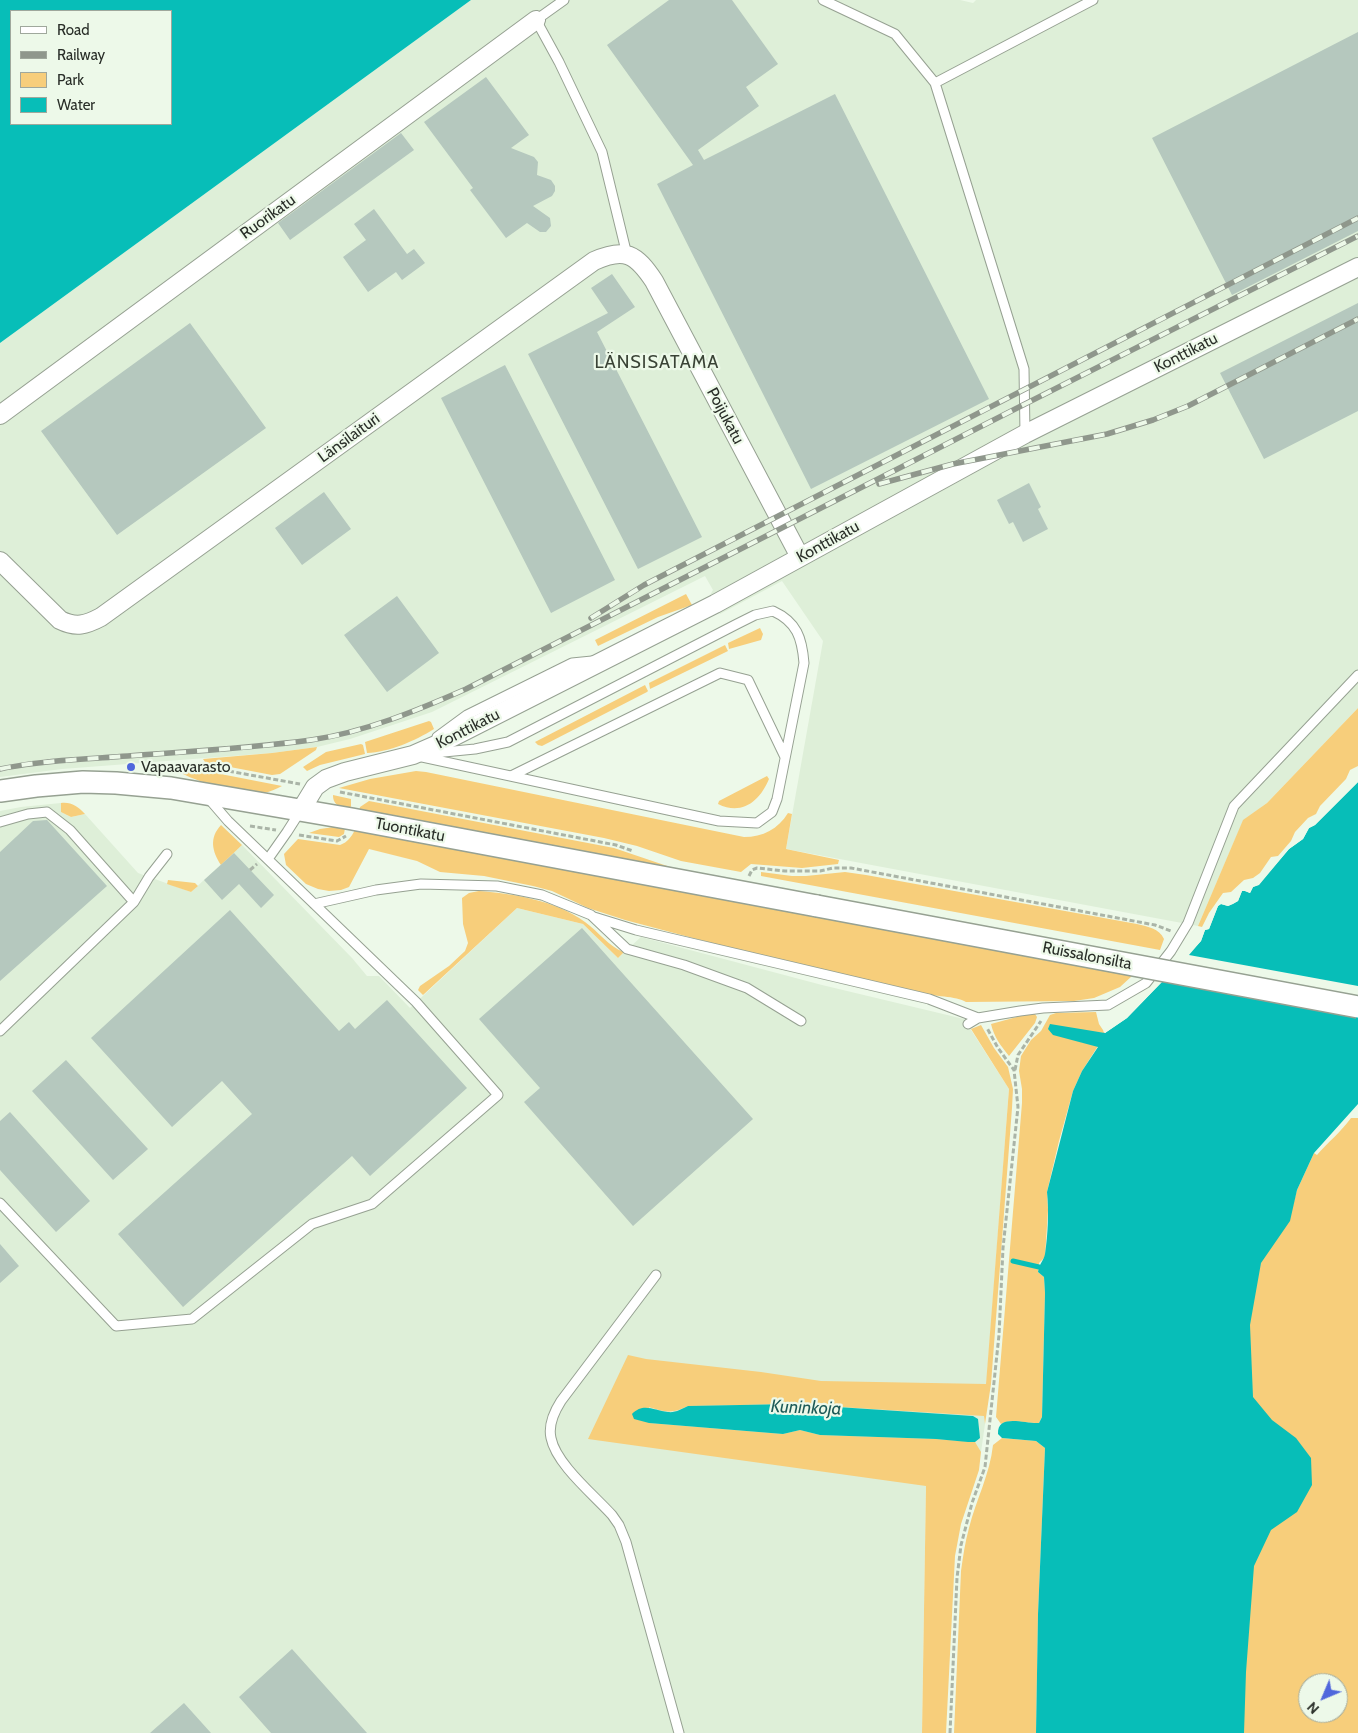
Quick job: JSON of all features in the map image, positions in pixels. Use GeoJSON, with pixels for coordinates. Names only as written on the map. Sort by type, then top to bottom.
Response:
{"type":"FeatureCollection","features":[{"type":"Feature","properties":{"kind":"street","name":"Ruorikatu"},"geometry":{"type":"LineString","coordinates":[[0,415],[536,20]]}},
{"type":"Feature","properties":{"kind":"street","name":"Länsilaituri"},"geometry":{"type":"LineString","coordinates":[[0,561],[60,620],[80,626],[90,623],[101,617],[594,262],[608,255],[627,255]]}},
{"type":"Feature","properties":{"kind":"street","name":"Poijukatu"},"geometry":{"type":"LineString","coordinates":[[627,255],[640,263],[654,281],[800,557]]}},
{"type":"Feature","properties":{"kind":"street","name":"Konttikatu"},"geometry":{"type":"LineString","coordinates":[[300,810],[315,787],[326,779],[345,772],[413,756],[715,604],[1025,434],[1358,266]]}},
{"type":"Feature","properties":{"kind":"street","name":"Tuontikatu"},"geometry":{"type":"LineString","coordinates":[[0,791],[64,783],[100,782],[142,784],[204,792],[817,906]]}},
{"type":"Feature","properties":{"kind":"street","name":"Ruissalonsilta"},"geometry":{"type":"LineString","coordinates":[[817,906],[1358,1007]]}},
{"type":"Feature","properties":{"kind":"lane"},"geometry":{"type":"LineString","coordinates":[[564,0],[536,20],[559,62],[602,152],[627,255]]}},
{"type":"Feature","properties":{"kind":"lane"},"geometry":{"type":"LineString","coordinates":[[823,0],[895,34],[935,83],[1024,369],[1025,434]]}},
{"type":"Feature","properties":{"kind":"lane"},"geometry":{"type":"LineString","coordinates":[[935,83],[1093,0]]}},
{"type":"Feature","properties":{"kind":"lane"},"geometry":{"type":"LineString","coordinates":[[773,612],[786,617],[796,629],[803,645],[804,663],[777,800],[772,812],[757,822],[719,821],[413,756],[475,749],[508,742],[755,615],[773,612]]}},
{"type":"Feature","properties":{"kind":"lane"},"geometry":{"type":"LineString","coordinates":[[511,776],[720,673],[748,680],[785,757]]}},
{"type":"Feature","properties":{"kind":"lane"},"geometry":{"type":"LineString","coordinates":[[968,1024],[978,1018],[1020,1010],[1108,1005],[1146,983],[1188,924],[1234,806],[1358,675]]}},
{"type":"Feature","properties":{"kind":"lane"},"geometry":{"type":"LineString","coordinates":[[0,1203],[116,1326],[192,1319],[312,1224],[372,1204],[498,1095],[416,1002],[228,821],[204,792]]}},
{"type":"Feature","properties":{"kind":"lane"},"geometry":{"type":"LineString","coordinates":[[268,859],[300,810]]}},
{"type":"Feature","properties":{"kind":"lane"},"geometry":{"type":"LineString","coordinates":[[0,822],[28,814],[47,812],[70,830],[134,902]]}},
{"type":"Feature","properties":{"kind":"lane"},"geometry":{"type":"LineString","coordinates":[[0,1031],[134,902],[149,877],[167,854]]}},
{"type":"Feature","properties":{"kind":"lane"},"geometry":{"type":"LineString","coordinates":[[314,904],[376,890],[421,884],[497,886],[542,895],[590,916],[636,930],[929,999],[978,1018]]}},
{"type":"Feature","properties":{"kind":"lane"},"geometry":{"type":"LineString","coordinates":[[590,916],[627,950],[684,965],[747,988],[802,1021]]}},
{"type":"Feature","properties":{"kind":"lane"},"geometry":{"type":"LineString","coordinates":[[656,1275],[561,1401],[554,1413],[550,1436],[558,1457],[619,1525],[626,1542],[679,1733]]}},
{"type":"Feature","properties":{"kind":"path"},"geometry":{"type":"LineString","coordinates":[[177,764],[286,782]]}},
{"type":"Feature","properties":{"kind":"path"},"geometry":{"type":"LineString","coordinates":[[337,791],[359,796]]}},
{"type":"Feature","properties":{"kind":"path"},"geometry":{"type":"LineString","coordinates":[[228,821],[272,830]]}},
{"type":"Feature","properties":{"kind":"path"},"geometry":{"type":"LineString","coordinates":[[304,836],[337,841],[343,839],[349,832]]}},
{"type":"Feature","properties":{"kind":"path"},"geometry":{"type":"LineString","coordinates":[[747,880],[752,870],[757,868],[785,871],[820,871],[833,868],[851,868],[1156,924],[1181,936]]}},
{"type":"Feature","properties":{"kind":"path"},"geometry":{"type":"LineString","coordinates":[[950,1733],[958,1570],[961,1545],[972,1502],[986,1467],[999,1336],[1003,1248],[1018,1107],[1014,1070],[1018,1055],[1050,1008]]}},
{"type":"Feature","properties":{"kind":"path"},"geometry":{"type":"LineString","coordinates":[[978,1018],[985,1024],[998,1048],[1014,1070]]}},
{"type":"Feature","properties":{"kind":"shaded area"},"geometry":{"type":"Polygon","coordinates":[[[471,0],[960,0],[973,3],[976,0],[1358,0],[1358,708],[1267,803],[1243,821],[1198,926],[786,849],[823,641],[782,581],[720,614],[710,595],[713,590],[705,576],[432,712],[350,739],[317,747],[272,753],[62,769],[0,777],[0,343],[471,0]]]}},
{"type":"Feature","properties":{"kind":"shaded area"},"geometry":{"type":"Polygon","coordinates":[[[61,803],[61,812],[71,817],[85,814],[138,873],[191,892],[242,845],[352,958],[367,976],[379,976],[410,1008],[517,908],[583,924],[618,958],[641,937],[822,985],[964,1019],[1009,1089],[984,1416],[985,1424],[981,1452],[926,1486],[922,1733],[0,1733],[0,811],[61,803]]]}},
{"type":"Feature","properties":{"kind":"green space"},"geometry":{"type":"Polygon","coordinates":[[[686,594],[692,605],[658,617],[598,646],[595,640],[686,594]]]}},
{"type":"Feature","properties":{"kind":"green space"},"geometry":{"type":"Polygon","coordinates":[[[760,628],[763,634],[761,640],[729,649],[728,643],[760,628]]]}},
{"type":"Feature","properties":{"kind":"green space"},"geometry":{"type":"Polygon","coordinates":[[[725,645],[728,651],[650,689],[649,683],[725,645]]]}},
{"type":"Feature","properties":{"kind":"green space"},"geometry":{"type":"Polygon","coordinates":[[[645,685],[647,692],[542,746],[535,742],[645,685]]]}},
{"type":"Feature","properties":{"kind":"green space"},"geometry":{"type":"Polygon","coordinates":[[[1358,708],[1358,766],[1350,770],[1346,779],[1320,806],[1316,814],[1308,818],[1295,832],[1291,841],[1278,856],[1271,857],[1260,873],[1253,878],[1244,880],[1231,892],[1223,893],[1202,927],[1198,926],[1243,820],[1267,803],[1358,708]]]}},
{"type":"Feature","properties":{"kind":"green space"},"geometry":{"type":"Polygon","coordinates":[[[429,721],[434,729],[419,738],[393,748],[367,753],[365,742],[429,721]]]}},
{"type":"Feature","properties":{"kind":"green space"},"geometry":{"type":"Polygon","coordinates":[[[361,744],[365,754],[320,765],[307,771],[303,767],[326,752],[361,744]]]}},
{"type":"Feature","properties":{"kind":"green space"},"geometry":{"type":"Polygon","coordinates":[[[317,747],[316,750],[280,774],[272,775],[209,763],[203,759],[272,753],[317,747]]]}},
{"type":"Feature","properties":{"kind":"green space"},"geometry":{"type":"Polygon","coordinates":[[[185,768],[282,786],[263,793],[234,790],[183,774],[185,768]]]}},
{"type":"Feature","properties":{"kind":"green space"},"geometry":{"type":"Polygon","coordinates":[[[416,771],[744,837],[764,834],[775,828],[788,813],[792,814],[786,849],[839,860],[838,864],[802,868],[751,864],[741,872],[681,861],[637,846],[604,838],[339,788],[370,779],[416,771]]]}},
{"type":"Feature","properties":{"kind":"green space"},"geometry":{"type":"Polygon","coordinates":[[[767,776],[769,779],[761,794],[749,804],[735,808],[718,804],[719,801],[767,776]]]}},
{"type":"Feature","properties":{"kind":"green space"},"geometry":{"type":"Polygon","coordinates":[[[333,795],[351,799],[350,809],[336,804],[333,795]]]}},
{"type":"Feature","properties":{"kind":"green space"},"geometry":{"type":"Polygon","coordinates":[[[369,801],[614,848],[679,870],[359,812],[360,807],[369,801]]]}},
{"type":"Feature","properties":{"kind":"green space"},"geometry":{"type":"Polygon","coordinates":[[[61,803],[74,805],[85,814],[71,817],[61,812],[61,803]]]}},
{"type":"Feature","properties":{"kind":"green space"},"geometry":{"type":"Polygon","coordinates":[[[221,825],[242,845],[221,865],[214,850],[213,840],[221,825]]]}},
{"type":"Feature","properties":{"kind":"green space"},"geometry":{"type":"Polygon","coordinates":[[[345,828],[344,834],[339,837],[309,833],[320,829],[345,828]]]}},
{"type":"Feature","properties":{"kind":"green space"},"geometry":{"type":"Polygon","coordinates":[[[355,830],[800,912],[815,917],[1132,976],[1120,987],[1094,998],[1074,1001],[966,1002],[951,997],[921,994],[776,960],[625,920],[588,908],[552,891],[484,876],[440,872],[417,861],[369,849],[349,887],[341,890],[329,891],[306,884],[286,865],[284,854],[298,839],[340,845],[349,839],[355,830]]]}},
{"type":"Feature","properties":{"kind":"green space"},"geometry":{"type":"Polygon","coordinates":[[[761,872],[792,876],[845,872],[866,875],[1137,924],[1156,930],[1164,939],[1160,950],[761,876],[761,872]]]}},
{"type":"Feature","properties":{"kind":"green space"},"geometry":{"type":"Polygon","coordinates":[[[168,880],[195,883],[198,886],[191,892],[167,884],[168,880]]]}},
{"type":"Feature","properties":{"kind":"green space"},"geometry":{"type":"Polygon","coordinates":[[[479,891],[520,896],[561,908],[585,922],[613,946],[624,952],[618,958],[583,924],[517,908],[423,995],[418,990],[420,986],[449,966],[465,951],[468,943],[463,924],[462,898],[469,893],[479,891]]]}},
{"type":"Feature","properties":{"kind":"green space"},"geometry":{"type":"Polygon","coordinates":[[[1096,1012],[1099,1024],[1105,1033],[1088,1032],[1081,1042],[1098,1046],[1082,1071],[1073,1091],[1047,1192],[1048,1210],[1045,1257],[1039,1263],[1038,1272],[1044,1277],[1045,1293],[1042,1417],[1039,1423],[1014,1421],[1001,1424],[996,1417],[1022,1103],[1019,1071],[1021,1056],[1031,1040],[1041,1031],[1050,1015],[1056,1013],[1096,1012]]]}},
{"type":"Feature","properties":{"kind":"green space"},"geometry":{"type":"Polygon","coordinates":[[[1028,1013],[1035,1014],[1037,1017],[1035,1023],[1009,1056],[996,1037],[991,1024],[1028,1013]]]}},
{"type":"Feature","properties":{"kind":"green space"},"geometry":{"type":"Polygon","coordinates":[[[981,1025],[994,1048],[1008,1067],[1013,1089],[991,1384],[985,1424],[984,1416],[792,1404],[688,1406],[668,1411],[649,1407],[649,1423],[783,1434],[800,1430],[820,1435],[975,1442],[981,1452],[979,1470],[961,1524],[955,1556],[946,1733],[922,1733],[926,1486],[588,1439],[628,1355],[646,1359],[821,1381],[986,1384],[1009,1089],[971,1029],[981,1025]]]}},
{"type":"Feature","properties":{"kind":"green space"},"geometry":{"type":"Polygon","coordinates":[[[1351,1118],[1358,1118],[1358,1733],[1229,1733],[1241,1241],[1293,1205],[1297,1190],[1314,1153],[1317,1155],[1351,1118]]]}},
{"type":"Feature","properties":{"kind":"green space"},"geometry":{"type":"Polygon","coordinates":[[[1002,1438],[1036,1441],[1045,1448],[1038,1614],[1036,1733],[954,1733],[963,1555],[972,1518],[989,1466],[993,1445],[1002,1438]]]}},
{"type":"Feature","properties":{"kind":"water"},"geometry":{"type":"Polygon","coordinates":[[[0,0],[471,0],[0,343],[0,0]]]}},
{"type":"Feature","properties":{"kind":"water"},"geometry":{"type":"Polygon","coordinates":[[[1358,782],[1358,1104],[1314,1153],[1297,1190],[1290,1221],[1261,1263],[1250,1325],[1253,1397],[1272,1420],[1296,1438],[1311,1458],[1312,1485],[1297,1512],[1271,1530],[1254,1566],[1246,1672],[1244,1733],[1036,1733],[1038,1614],[1045,1448],[1036,1441],[1002,1438],[998,1434],[1002,1424],[1007,1422],[1039,1423],[1042,1417],[1045,1293],[1044,1277],[1038,1272],[1046,1246],[1047,1192],[1073,1091],[1082,1071],[1098,1047],[1053,1035],[1048,1029],[1050,1024],[1105,1033],[1127,1018],[1201,941],[1205,930],[1209,929],[1218,906],[1221,904],[1228,906],[1238,901],[1242,891],[1250,893],[1253,887],[1259,885],[1289,849],[1303,839],[1309,828],[1315,825],[1358,782]]]}},
{"type":"Feature","properties":{"kind":"water","name":"Kuninkoja"},"geometry":{"type":"Polygon","coordinates":[[[792,1404],[973,1416],[978,1419],[980,1438],[975,1442],[968,1442],[820,1435],[800,1430],[783,1434],[649,1423],[634,1419],[632,1414],[641,1408],[671,1412],[688,1406],[792,1404]]]}},
{"type":"Feature","properties":{"kind":"pier"},"geometry":{"type":"Polygon","coordinates":[[[1356,780],[1358,782],[1315,825],[1309,828],[1303,839],[1289,849],[1258,885],[1253,887],[1250,893],[1242,891],[1238,901],[1228,906],[1221,904],[1218,906],[1209,929],[1205,930],[1201,941],[1189,955],[1358,986],[1358,1017],[1163,981],[1127,1018],[1105,1033],[1103,1031],[1125,1016],[1189,951],[1199,939],[1203,929],[1207,927],[1216,904],[1221,901],[1228,904],[1232,902],[1236,899],[1240,889],[1245,888],[1249,890],[1252,885],[1257,883],[1287,847],[1301,838],[1307,826],[1314,823],[1356,780]]]}},
{"type":"Feature","properties":{"kind":"building"},"geometry":{"type":"Polygon","coordinates":[[[669,0],[732,0],[778,64],[746,87],[759,106],[698,150],[704,160],[835,94],[989,399],[811,489],[657,184],[693,165],[607,45],[669,0]]]}},
{"type":"Feature","properties":{"kind":"building"},"geometry":{"type":"Polygon","coordinates":[[[1358,32],[1358,231],[1232,295],[1152,138],[1358,32]]]}},
{"type":"Feature","properties":{"kind":"building"},"geometry":{"type":"Polygon","coordinates":[[[486,77],[529,135],[511,148],[534,157],[538,162],[537,175],[551,180],[555,186],[552,196],[533,206],[550,218],[551,226],[546,232],[540,232],[527,223],[506,238],[470,190],[473,188],[424,122],[486,77]]]}},
{"type":"Feature","properties":{"kind":"building"},"geometry":{"type":"Polygon","coordinates":[[[401,133],[414,150],[290,240],[278,223],[401,133]]]}},
{"type":"Feature","properties":{"kind":"building"},"geometry":{"type":"Polygon","coordinates":[[[374,209],[407,254],[414,249],[425,263],[402,280],[396,272],[368,292],[343,257],[366,240],[354,224],[374,209]]]}},
{"type":"Feature","properties":{"kind":"building"},"geometry":{"type":"Polygon","coordinates":[[[612,274],[635,307],[597,332],[702,537],[638,569],[528,354],[608,313],[591,288],[612,274]]]}},
{"type":"Feature","properties":{"kind":"building"},"geometry":{"type":"Polygon","coordinates":[[[1358,303],[1358,411],[1264,459],[1220,373],[1358,303]]]}},
{"type":"Feature","properties":{"kind":"building"},"geometry":{"type":"Polygon","coordinates":[[[190,323],[266,428],[117,535],[41,431],[190,323]]]}},
{"type":"Feature","properties":{"kind":"building"},"geometry":{"type":"Polygon","coordinates":[[[505,365],[615,580],[551,613],[441,398],[505,365]]]}},
{"type":"Feature","properties":{"kind":"building"},"geometry":{"type":"Polygon","coordinates":[[[1029,483],[1041,507],[1038,509],[1048,529],[1023,542],[1013,522],[1009,524],[997,500],[1029,483]]]}},
{"type":"Feature","properties":{"kind":"building"},"geometry":{"type":"Polygon","coordinates":[[[324,492],[351,529],[302,565],[275,528],[324,492]]]}},
{"type":"Feature","properties":{"kind":"building"},"geometry":{"type":"Polygon","coordinates":[[[397,596],[439,653],[387,692],[344,635],[397,596]]]}},
{"type":"Feature","properties":{"kind":"building"},"geometry":{"type":"Polygon","coordinates":[[[47,820],[107,886],[0,981],[0,852],[33,821],[47,820]]]}},
{"type":"Feature","properties":{"kind":"building"},"geometry":{"type":"Polygon","coordinates":[[[234,853],[274,895],[261,908],[239,884],[222,900],[204,880],[234,853]]]}},
{"type":"Feature","properties":{"kind":"building"},"geometry":{"type":"Polygon","coordinates":[[[230,910],[339,1031],[349,1022],[355,1029],[387,1000],[467,1088],[370,1176],[352,1156],[183,1307],[118,1234],[252,1114],[222,1081],[172,1127],[91,1038],[230,910]]]}},
{"type":"Feature","properties":{"kind":"building"},"geometry":{"type":"Polygon","coordinates":[[[582,928],[753,1119],[633,1226],[524,1102],[540,1088],[479,1019],[582,928]]]}},
{"type":"Feature","properties":{"kind":"building"},"geometry":{"type":"Polygon","coordinates":[[[66,1060],[148,1149],[113,1180],[32,1091],[66,1060]]]}},
{"type":"Feature","properties":{"kind":"building"},"geometry":{"type":"Polygon","coordinates":[[[10,1112],[90,1201],[56,1232],[0,1170],[0,1121],[10,1112]]]}},
{"type":"Feature","properties":{"kind":"building"},"geometry":{"type":"Polygon","coordinates":[[[0,1244],[19,1266],[0,1283],[0,1244]]]}},
{"type":"Feature","properties":{"kind":"building"},"geometry":{"type":"Polygon","coordinates":[[[292,1649],[367,1733],[271,1733],[239,1697],[292,1649]]]}},
{"type":"Feature","properties":{"kind":"building"},"geometry":{"type":"Polygon","coordinates":[[[184,1703],[211,1733],[150,1733],[184,1703]]]}},
{"type":"Feature","properties":{"kind":"waterway"},"geometry":{"type":"LineString","coordinates":[[1013,1261],[1039,1267]]}},
{"type":"Feature","properties":{"kind":"railway"},"geometry":{"type":"LineString","coordinates":[[591,618],[644,585],[1358,218]]}},
{"type":"Feature","properties":{"kind":"railway"},"geometry":{"type":"LineString","coordinates":[[0,769],[56,761],[237,748],[311,740],[351,732],[409,713],[466,689],[1358,236]]}},
{"type":"Feature","properties":{"kind":"railway"},"geometry":{"type":"LineString","coordinates":[[879,484],[953,464],[1107,434],[1153,420],[1188,406],[1358,319]]}},
{"type":"Feature","properties":{"kind":"place","name":"Vapaavarasto"},"geometry":{"type":"Point","coordinates":[131,767]}},
{"type":"Feature","properties":{"kind":"district","name":"LÄNSISATAMA"},"geometry":{"type":"Point","coordinates":[657,363]}}]}
